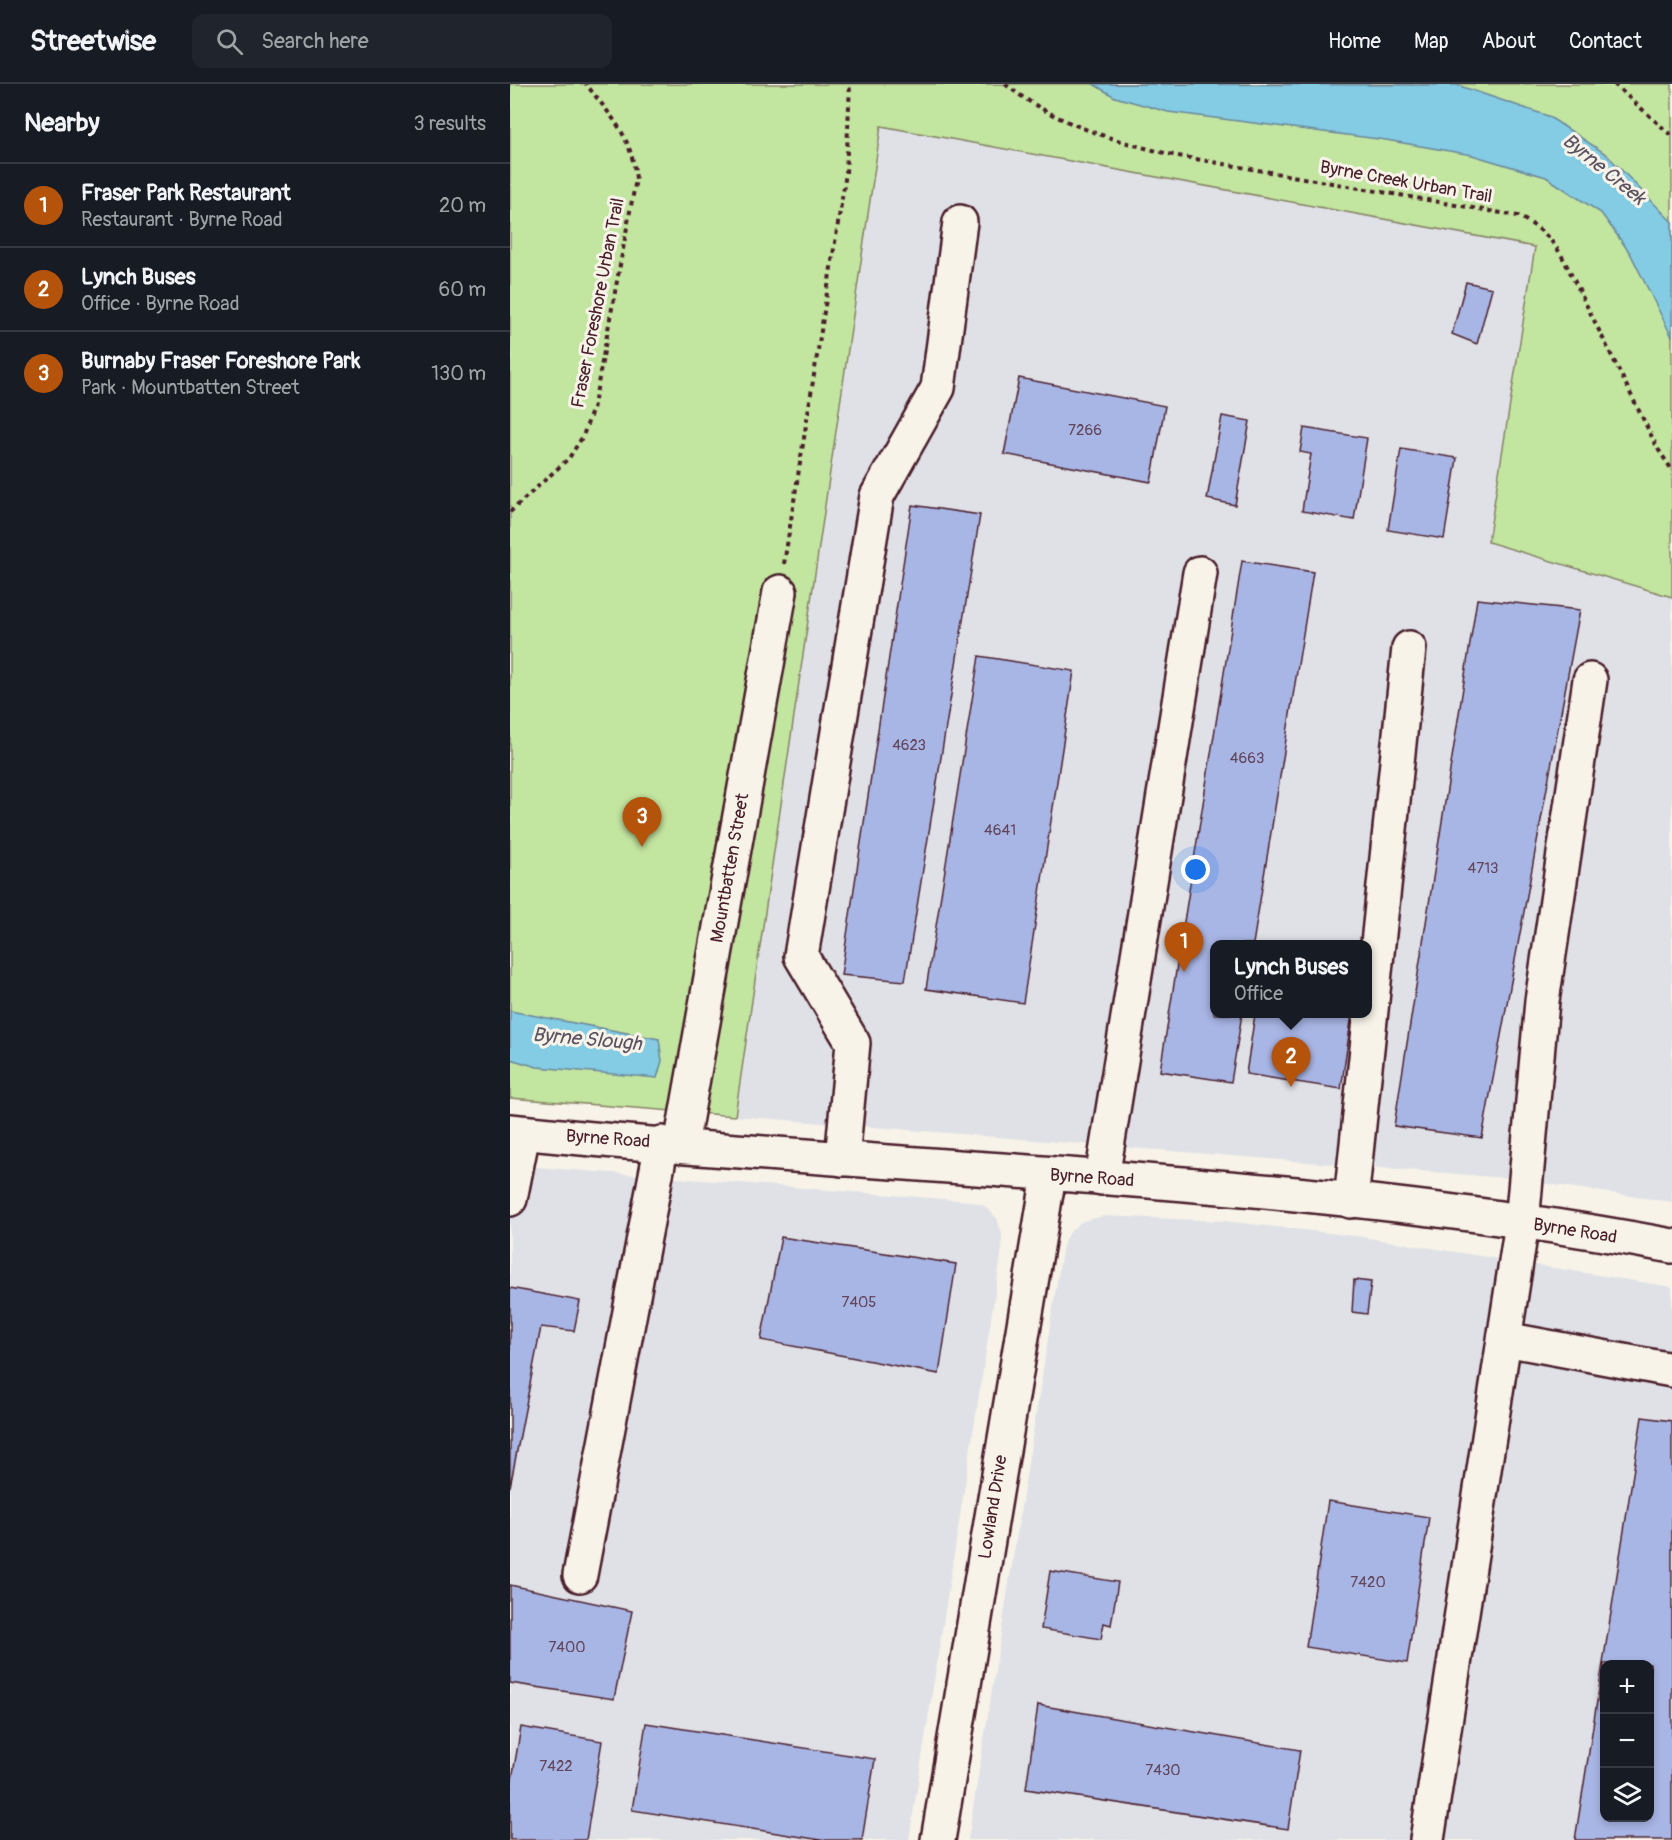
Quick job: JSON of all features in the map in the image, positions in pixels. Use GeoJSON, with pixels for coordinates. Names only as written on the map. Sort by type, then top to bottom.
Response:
{"type":"FeatureCollection","features":[{"type":"Feature","properties":{"kind":"street"},"geometry":{"type":"LineString","coordinates":[[842,1159],[852,1043],[801,956],[877,495],[938,388],[960,222]]}},
{"type":"Feature","properties":{"kind":"street"},"geometry":{"type":"LineString","coordinates":[[1102,1178],[1200,573]]}},
{"type":"Feature","properties":{"kind":"street","name":"Mountbatten Street"},"geometry":{"type":"LineString","coordinates":[[580,1575],[672,1144],[780,592]]}},
{"type":"Feature","properties":{"kind":"street"},"geometry":{"type":"LineString","coordinates":[[1372,1001],[1409,648]]}},
{"type":"Feature","properties":{"kind":"street"},"geometry":{"type":"LineString","coordinates":[[1427,1840],[1522,1223],[1542,1001],[1590,680]]}},
{"type":"Feature","properties":{"kind":"street"},"geometry":{"type":"LineString","coordinates":[[1351,1201],[1370,1018]]}},
{"type":"Feature","properties":{"kind":"street"},"geometry":{"type":"LineString","coordinates":[[510,1199],[516,1132]]}},
{"type":"Feature","properties":{"kind":"street","name":"Byrne Road"},"geometry":{"type":"LineString","coordinates":[[516,1132],[1102,1178],[1351,1201],[1522,1223],[1672,1246]]}},
{"type":"Feature","properties":{"kind":"street","name":"Lowland Drive"},"geometry":{"type":"LineString","coordinates":[[938,1840],[1049,1175]]}},
{"type":"Feature","properties":{"kind":"street"},"geometry":{"type":"LineString","coordinates":[[1505,1338],[1672,1370]]}},
{"type":"Feature","properties":{"kind":"path","name":"Fraser Foreshore Urban Trail"},"geometry":{"type":"LineString","coordinates":[[510,512],[569,458],[583,436],[594,405],[636,179],[633,152],[586,84]]}},
{"type":"Feature","properties":{"kind":"path"},"geometry":{"type":"LineString","coordinates":[[780,592],[846,173],[850,84]]}},
{"type":"Feature","properties":{"kind":"path","name":"Byrne Creek Urban Trail"},"geometry":{"type":"LineString","coordinates":[[1005,84],[1031,105],[1068,123],[1121,142],[1173,155],[1518,216],[1540,228],[1553,239],[1658,449],[1672,470]]}},
{"type":"Feature","properties":{"kind":"path"},"geometry":{"type":"LineString","coordinates":[[1614,84],[1672,136]]}},
{"type":"Feature","properties":{"kind":"shaded area"},"geometry":{"type":"Polygon","coordinates":[[[881,126],[1535,247],[1488,541],[1672,597],[1672,1202],[1506,1178],[735,1116],[881,126]]]}},
{"type":"Feature","properties":{"kind":"shaded area"},"geometry":{"type":"Polygon","coordinates":[[[510,1165],[969,1201],[983,1205],[997,1218],[1002,1234],[1002,1249],[909,1840],[510,1840],[510,1165]]]}},
{"type":"Feature","properties":{"kind":"shaded area"},"geometry":{"type":"Polygon","coordinates":[[[1103,1216],[1224,1221],[1356,1236],[1672,1287],[1672,1840],[968,1840],[1062,1251],[1065,1239],[1081,1222],[1103,1216]]]}},
{"type":"Feature","properties":{"kind":"green space"},"geometry":{"type":"Polygon","coordinates":[[[510,84],[1672,84],[1672,597],[1488,542],[1535,247],[881,126],[735,1116],[510,1098],[510,84]]]}},
{"type":"Feature","properties":{"kind":"water","name":"Byrne Creek"},"geometry":{"type":"Polygon","coordinates":[[[1093,84],[1457,85],[1548,116],[1606,154],[1672,222],[1672,337],[1630,253],[1601,213],[1546,177],[1472,155],[1386,140],[1168,112],[1115,97],[1093,84]]]}},
{"type":"Feature","properties":{"kind":"water","name":"Byrne Slough"},"geometry":{"type":"Polygon","coordinates":[[[510,1011],[659,1039],[662,1061],[657,1078],[537,1067],[510,1059],[510,1011]]]}},
{"type":"Feature","properties":{"kind":"building"},"geometry":{"type":"Polygon","coordinates":[[[1466,282],[1492,288],[1477,344],[1452,334],[1466,282]]]}},
{"type":"Feature","properties":{"kind":"building"},"geometry":{"type":"Polygon","coordinates":[[[1019,378],[1165,406],[1151,482],[1004,454],[1019,378]]]}},
{"type":"Feature","properties":{"kind":"building"},"geometry":{"type":"Polygon","coordinates":[[[1222,416],[1250,421],[1235,505],[1207,499],[1222,416]]]}},
{"type":"Feature","properties":{"kind":"building"},"geometry":{"type":"Polygon","coordinates":[[[1304,428],[1367,438],[1354,520],[1302,511],[1311,454],[1300,452],[1304,428]]]}},
{"type":"Feature","properties":{"kind":"building"},"geometry":{"type":"Polygon","coordinates":[[[1401,449],[1457,458],[1444,539],[1388,530],[1401,449]]]}},
{"type":"Feature","properties":{"kind":"building"},"geometry":{"type":"Polygon","coordinates":[[[912,505],[980,515],[905,981],[841,975],[912,505]]]}},
{"type":"Feature","properties":{"kind":"building"},"geometry":{"type":"Polygon","coordinates":[[[1242,561],[1313,572],[1254,940],[1210,940],[1210,1018],[1241,1018],[1231,1082],[1160,1071],[1242,561]]]}},
{"type":"Feature","properties":{"kind":"building"},"geometry":{"type":"Polygon","coordinates":[[[1477,599],[1580,610],[1482,1138],[1394,1126],[1477,599]]]}},
{"type":"Feature","properties":{"kind":"building"},"geometry":{"type":"Polygon","coordinates":[[[979,656],[1074,671],[1023,1003],[926,989],[979,656]]]}},
{"type":"Feature","properties":{"kind":"building"},"geometry":{"type":"Polygon","coordinates":[[[1254,1018],[1351,1018],[1341,1089],[1246,1074],[1254,1018]]]}},
{"type":"Feature","properties":{"kind":"building"},"geometry":{"type":"Polygon","coordinates":[[[781,1237],[956,1264],[939,1374],[761,1340],[781,1237]]]}},
{"type":"Feature","properties":{"kind":"building"},"geometry":{"type":"Polygon","coordinates":[[[1354,1280],[1371,1282],[1367,1314],[1352,1312],[1354,1280]]]}},
{"type":"Feature","properties":{"kind":"building"},"geometry":{"type":"Polygon","coordinates":[[[510,1288],[580,1301],[574,1331],[541,1327],[510,1487],[510,1288]]]}},
{"type":"Feature","properties":{"kind":"building"},"geometry":{"type":"Polygon","coordinates":[[[1642,1417],[1672,1421],[1672,1840],[1575,1840],[1600,1682],[1600,1822],[1654,1822],[1654,1660],[1604,1660],[1642,1417]]]}},
{"type":"Feature","properties":{"kind":"building"},"geometry":{"type":"Polygon","coordinates":[[[1328,1501],[1429,1517],[1407,1663],[1306,1647],[1328,1501]]]}},
{"type":"Feature","properties":{"kind":"building"},"geometry":{"type":"Polygon","coordinates":[[[1050,1571],[1118,1582],[1111,1625],[1104,1623],[1101,1639],[1041,1629],[1050,1571]]]}},
{"type":"Feature","properties":{"kind":"building"},"geometry":{"type":"Polygon","coordinates":[[[510,1585],[632,1611],[614,1699],[510,1683],[510,1585]]]}},
{"type":"Feature","properties":{"kind":"building"},"geometry":{"type":"Polygon","coordinates":[[[1038,1705],[1300,1750],[1288,1829],[1026,1789],[1038,1705]]]}},
{"type":"Feature","properties":{"kind":"building"},"geometry":{"type":"Polygon","coordinates":[[[646,1723],[875,1759],[862,1840],[821,1840],[632,1810],[646,1723]]]}},
{"type":"Feature","properties":{"kind":"building"},"geometry":{"type":"Polygon","coordinates":[[[521,1727],[602,1741],[586,1840],[510,1840],[510,1791],[521,1727]]]}},
{"type":"Feature","properties":{"kind":"place","name":"Burnaby Fraser Foreshore Park"},"geometry":{"type":"Point","coordinates":[642,847]}},
{"type":"Feature","properties":{"kind":"place","name":"Fraser Park Restaurant"},"geometry":{"type":"Point","coordinates":[1184,972]}},
{"type":"Feature","properties":{"kind":"place","name":"Lynch Buses"},"geometry":{"type":"Point","coordinates":[1291,1087]}}]}
